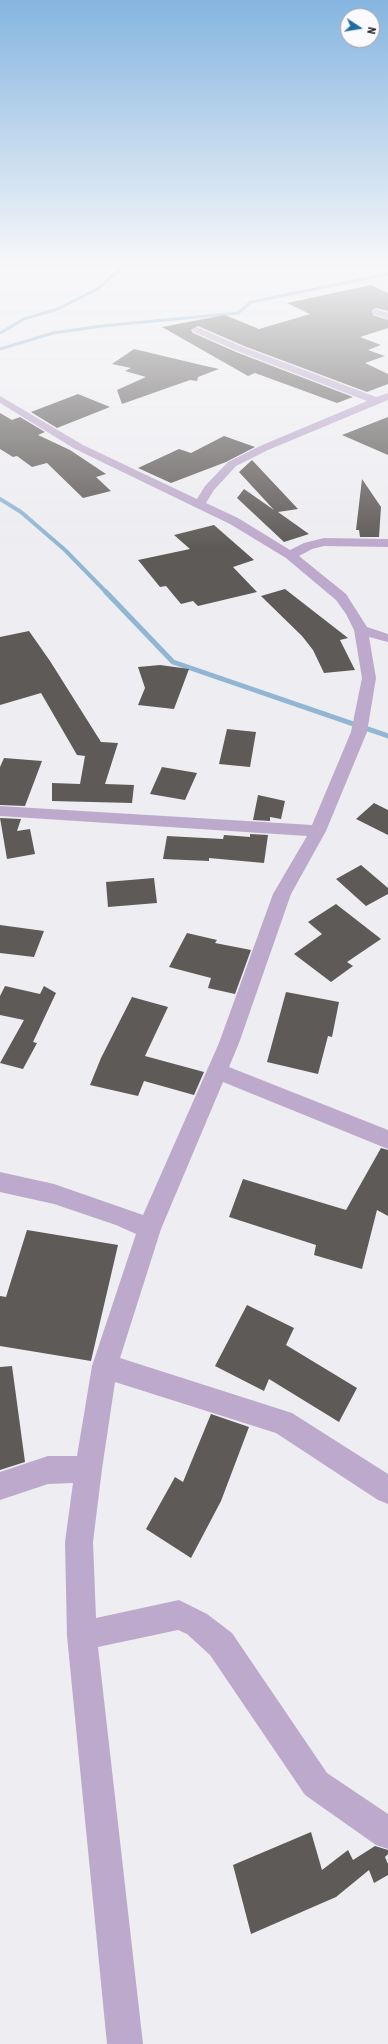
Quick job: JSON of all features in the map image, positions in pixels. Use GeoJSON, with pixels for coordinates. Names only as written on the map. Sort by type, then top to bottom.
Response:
{"type":"FeatureCollection","features":[{"type":"Feature","properties":{"kind":"street"},"geometry":{"type":"LineString","coordinates":[[262,357],[377,401]]}},
{"type":"Feature","properties":{"kind":"street"},"geometry":{"type":"LineString","coordinates":[[200,504],[210,488],[232,464],[264,448],[388,396]]}},
{"type":"Feature","properties":{"kind":"street"},"geometry":{"type":"LineString","coordinates":[[0,399],[79,447],[234,521],[290,555],[341,597],[361,630],[369,678],[358,732],[318,831],[282,894],[229,1043],[216,1070],[149,1228],[105,1366],[88,1469],[80,1542],[82,1636],[125,2044]]}},
{"type":"Feature","properties":{"kind":"street"},"geometry":{"type":"LineString","coordinates":[[290,555],[308,546],[324,542],[388,543]]}},
{"type":"Feature","properties":{"kind":"street"},"geometry":{"type":"LineString","coordinates":[[361,630],[388,638]]}},
{"type":"Feature","properties":{"kind":"street"},"geometry":{"type":"LineString","coordinates":[[0,811],[318,831]]}},
{"type":"Feature","properties":{"kind":"street"},"geometry":{"type":"LineString","coordinates":[[216,1070],[388,1140]]}},
{"type":"Feature","properties":{"kind":"street"},"geometry":{"type":"LineString","coordinates":[[0,1182],[54,1194],[122,1217],[149,1228]]}},
{"type":"Feature","properties":{"kind":"street"},"geometry":{"type":"LineString","coordinates":[[105,1366],[283,1422],[388,1490]]}},
{"type":"Feature","properties":{"kind":"street"},"geometry":{"type":"LineString","coordinates":[[0,1486],[48,1470],[88,1469]]}},
{"type":"Feature","properties":{"kind":"street"},"geometry":{"type":"LineString","coordinates":[[82,1636],[179,1615],[197,1624],[221,1644],[316,1784],[388,1833]]}},
{"type":"Feature","properties":{"kind":"building"},"geometry":{"type":"Polygon","coordinates":[[[122,357],[170,357],[219,369],[198,377],[197,381],[190,380],[122,404],[117,390],[146,377],[125,371],[131,368],[112,364],[122,357]]]}},
{"type":"Feature","properties":{"kind":"building"},"geometry":{"type":"Polygon","coordinates":[[[215,357],[250,357],[353,397],[337,403],[255,373],[248,376],[215,357]]]}},
{"type":"Feature","properties":{"kind":"building"},"geometry":{"type":"Polygon","coordinates":[[[274,357],[381,357],[365,363],[388,374],[388,384],[367,392],[274,357]]]}},
{"type":"Feature","properties":{"kind":"building"},"geometry":{"type":"Polygon","coordinates":[[[78,394],[110,407],[57,428],[31,412],[78,394]]]}},
{"type":"Feature","properties":{"kind":"building"},"geometry":{"type":"Polygon","coordinates":[[[0,413],[12,420],[20,417],[45,432],[38,435],[70,450],[106,474],[96,477],[111,491],[83,498],[47,463],[32,467],[17,456],[13,457],[0,449],[0,413]]]}},
{"type":"Feature","properties":{"kind":"building"},"geometry":{"type":"Polygon","coordinates":[[[388,417],[388,455],[342,435],[388,417]]]}},
{"type":"Feature","properties":{"kind":"building"},"geometry":{"type":"Polygon","coordinates":[[[224,436],[255,447],[226,462],[171,483],[138,468],[179,449],[191,453],[224,436]]]}},
{"type":"Feature","properties":{"kind":"building"},"geometry":{"type":"Polygon","coordinates":[[[252,460],[298,509],[278,512],[309,534],[284,542],[237,498],[244,489],[274,510],[239,472],[252,460]]]}},
{"type":"Feature","properties":{"kind":"building"},"geometry":{"type":"Polygon","coordinates":[[[362,479],[381,507],[379,537],[360,537],[359,530],[356,530],[362,479]]]}},
{"type":"Feature","properties":{"kind":"building"},"geometry":{"type":"Polygon","coordinates":[[[214,525],[254,560],[233,567],[257,592],[198,606],[193,601],[181,604],[166,586],[160,587],[138,560],[190,549],[174,535],[214,525]]]}},
{"type":"Feature","properties":{"kind":"building"},"geometry":{"type":"Polygon","coordinates":[[[285,589],[348,638],[340,640],[355,670],[324,673],[313,650],[302,636],[261,596],[285,589]]]}},
{"type":"Feature","properties":{"kind":"building"},"geometry":{"type":"Polygon","coordinates":[[[29,631],[50,661],[101,742],[118,743],[105,784],[134,785],[132,803],[52,801],[52,783],[80,784],[85,756],[77,755],[41,693],[0,705],[0,637],[29,631]]]}},
{"type":"Feature","properties":{"kind":"building"},"geometry":{"type":"Polygon","coordinates":[[[160,665],[189,669],[174,709],[138,705],[145,688],[138,667],[160,665]]]}},
{"type":"Feature","properties":{"kind":"building"},"geometry":{"type":"Polygon","coordinates":[[[227,729],[256,732],[250,767],[219,764],[227,729]]]}},
{"type":"Feature","properties":{"kind":"building"},"geometry":{"type":"Polygon","coordinates":[[[4,758],[42,761],[25,806],[0,805],[0,767],[4,758]]]}},
{"type":"Feature","properties":{"kind":"building"},"geometry":{"type":"Polygon","coordinates":[[[162,767],[197,773],[185,800],[150,794],[162,767]]]}},
{"type":"Feature","properties":{"kind":"building"},"geometry":{"type":"Polygon","coordinates":[[[258,795],[285,801],[281,819],[270,817],[270,821],[253,820],[258,795]]]}},
{"type":"Feature","properties":{"kind":"building"},"geometry":{"type":"Polygon","coordinates":[[[374,803],[388,810],[388,835],[356,819],[374,803]]]}},
{"type":"Feature","properties":{"kind":"building"},"geometry":{"type":"Polygon","coordinates":[[[0,818],[21,819],[17,831],[30,829],[35,854],[7,859],[0,818]]]}},
{"type":"Feature","properties":{"kind":"building"},"geometry":{"type":"Polygon","coordinates":[[[250,834],[268,835],[264,863],[209,858],[209,861],[163,859],[167,836],[223,839],[224,835],[250,837],[250,834]]]}},
{"type":"Feature","properties":{"kind":"building"},"geometry":{"type":"Polygon","coordinates":[[[361,865],[388,888],[388,894],[366,906],[336,879],[361,865]]]}},
{"type":"Feature","properties":{"kind":"building"},"geometry":{"type":"Polygon","coordinates":[[[154,878],[157,903],[108,907],[106,882],[154,878]]]}},
{"type":"Feature","properties":{"kind":"building"},"geometry":{"type":"Polygon","coordinates":[[[336,904],[381,939],[347,962],[353,966],[331,982],[294,954],[322,934],[308,922],[336,904]]]}},
{"type":"Feature","properties":{"kind":"building"},"geometry":{"type":"Polygon","coordinates":[[[0,925],[44,931],[34,957],[0,953],[0,925]]]}},
{"type":"Feature","properties":{"kind":"building"},"geometry":{"type":"Polygon","coordinates":[[[187,933],[217,940],[215,943],[251,950],[235,994],[208,988],[211,978],[169,967],[187,933]]]}},
{"type":"Feature","properties":{"kind":"building"},"geometry":{"type":"Polygon","coordinates":[[[5,986],[40,994],[44,986],[56,993],[33,1042],[37,1043],[23,1069],[0,1063],[24,1020],[0,1015],[0,996],[5,986]]]}},
{"type":"Feature","properties":{"kind":"building"},"geometry":{"type":"Polygon","coordinates":[[[286,992],[339,1002],[332,1037],[328,1036],[318,1074],[267,1062],[286,992]]]}},
{"type":"Feature","properties":{"kind":"building"},"geometry":{"type":"Polygon","coordinates":[[[132,997],[168,1007],[145,1056],[204,1072],[194,1095],[144,1081],[138,1096],[90,1085],[101,1058],[132,997]]]}},
{"type":"Feature","properties":{"kind":"building"},"geometry":{"type":"Polygon","coordinates":[[[381,1148],[388,1150],[388,1216],[377,1210],[362,1269],[314,1255],[316,1245],[229,1217],[243,1179],[346,1210],[381,1148]]]}},
{"type":"Feature","properties":{"kind":"building"},"geometry":{"type":"Polygon","coordinates":[[[27,1230],[118,1245],[91,1361],[0,1346],[0,1296],[6,1297],[27,1230]]]}},
{"type":"Feature","properties":{"kind":"building"},"geometry":{"type":"Polygon","coordinates":[[[247,1305],[294,1328],[286,1345],[357,1388],[339,1422],[269,1379],[264,1391],[215,1366],[247,1305]]]}},
{"type":"Feature","properties":{"kind":"building"},"geometry":{"type":"Polygon","coordinates":[[[12,1366],[25,1462],[0,1470],[0,1367],[12,1366]]]}},
{"type":"Feature","properties":{"kind":"building"},"geometry":{"type":"Polygon","coordinates":[[[211,1414],[249,1427],[221,1501],[191,1558],[146,1529],[175,1477],[183,1482],[211,1414]]]}},
{"type":"Feature","properties":{"kind":"building"},"geometry":{"type":"Polygon","coordinates":[[[311,1832],[322,1870],[348,1850],[353,1860],[375,1846],[388,1850],[388,1854],[385,1857],[388,1864],[388,1875],[374,1883],[369,1870],[336,1897],[251,1934],[233,1865],[311,1832]]]}},
{"type":"Feature","properties":{"kind":"waterway"},"geometry":{"type":"LineString","coordinates":[[0,499],[21,512],[65,550],[107,593]]}},
{"type":"Feature","properties":{"kind":"waterway"},"geometry":{"type":"LineString","coordinates":[[106,592],[173,662],[388,736]]}}]}
